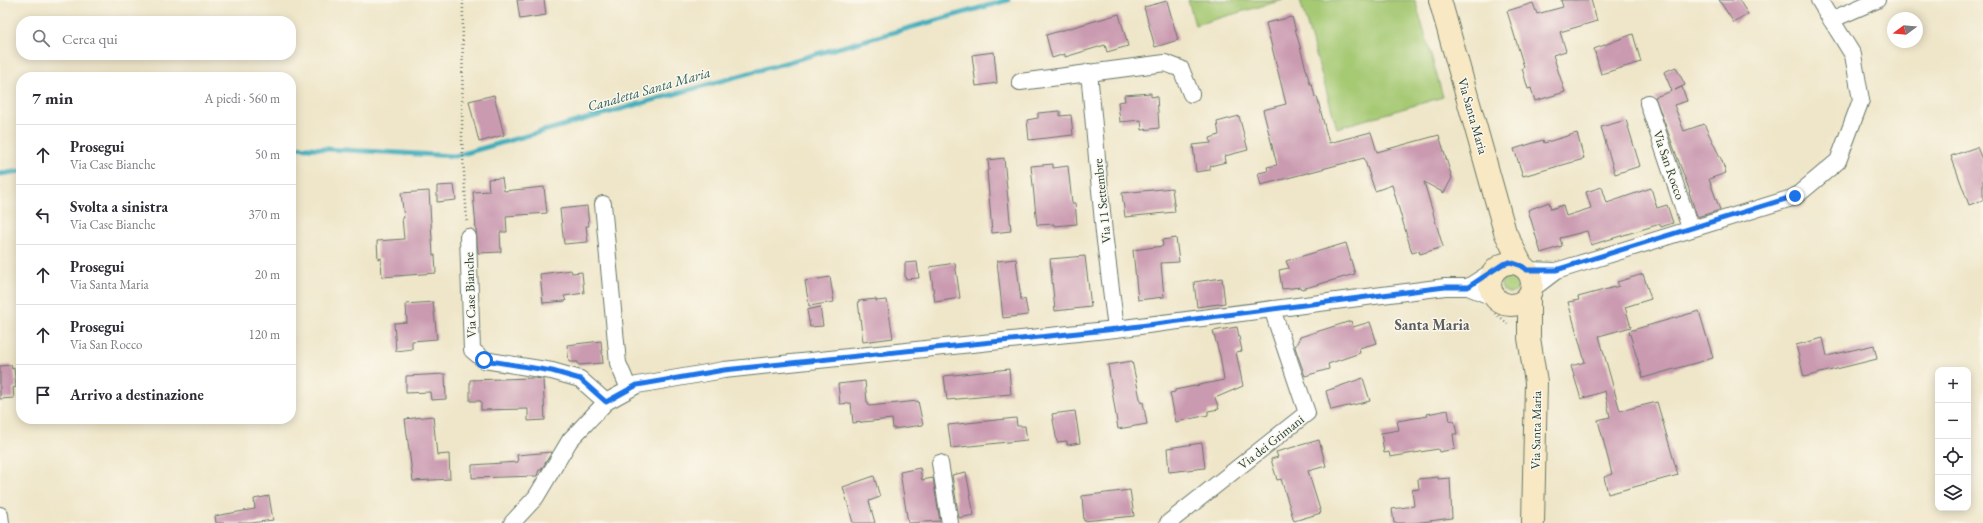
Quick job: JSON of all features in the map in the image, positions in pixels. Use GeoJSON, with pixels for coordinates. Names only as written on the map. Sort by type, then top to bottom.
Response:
{"type":"FeatureCollection","features":[{"type":"Feature","properties":{"kind":"main road","name":"Via Santa Maria"},"geometry":{"type":"LineString","coordinates":[[1440,0],[1505,232],[1527,280],[1520,333]]}},
{"type":"Feature","properties":{"kind":"main road","name":"Via Santa Maria"},"geometry":{"type":"LineString","coordinates":[[1505,232],[1489,285],[1497,304],[1520,333],[1536,382],[1533,523]]}},
{"type":"Feature","properties":{"kind":"main road"},"geometry":{"type":"LineString","coordinates":[[1495,269],[1510,262],[1527,280],[1518,304],[1497,304]]}},
{"type":"Feature","properties":{"kind":"street"},"geometry":{"type":"LineString","coordinates":[[1527,280],[1556,270],[1602,258],[1690,228],[1795,196],[1838,161],[1861,100],[1852,55],[1819,0]]}},
{"type":"Feature","properties":{"kind":"street"},"geometry":{"type":"LineString","coordinates":[[1831,20],[1877,0]]}},
{"type":"Feature","properties":{"kind":"street"},"geometry":{"type":"LineString","coordinates":[[1020,82],[1165,63],[1180,69],[1191,94]]}},
{"type":"Feature","properties":{"kind":"street","name":"Via 11 Settembre"},"geometry":{"type":"LineString","coordinates":[[1089,72],[1104,233],[1116,329]]}},
{"type":"Feature","properties":{"kind":"street","name":"Via San Rocco"},"geometry":{"type":"LineString","coordinates":[[1648,103],[1690,228]]}},
{"type":"Feature","properties":{"kind":"street"},"geometry":{"type":"LineString","coordinates":[[603,204],[618,363],[629,389]]}},
{"type":"Feature","properties":{"kind":"street","name":"Via Case Bianche"},"geometry":{"type":"LineString","coordinates":[[468,237],[472,350],[484,360],[552,371],[580,379],[606,402]]}},
{"type":"Feature","properties":{"kind":"street"},"geometry":{"type":"LineString","coordinates":[[1468,287],[1495,269]]}},
{"type":"Feature","properties":{"kind":"street"},"geometry":{"type":"LineString","coordinates":[[512,523],[536,497],[570,440],[606,402],[637,385],[724,370],[1116,329],[1445,287],[1468,287],[1497,304]]}},
{"type":"Feature","properties":{"kind":"street","name":"Via dei Grimani"},"geometry":{"type":"LineString","coordinates":[[1168,523],[1307,413],[1272,309]]}},
{"type":"Feature","properties":{"kind":"street"},"geometry":{"type":"LineString","coordinates":[[940,463],[950,523]]}},
{"type":"Feature","properties":{"kind":"street"},"geometry":{"type":"LineString","coordinates":[[0,515],[1,523]]}},
{"type":"Feature","properties":{"kind":"path"},"geometry":{"type":"LineString","coordinates":[[463,0],[462,140],[468,237]]}},
{"type":"Feature","properties":{"kind":"path"},"geometry":{"type":"LineString","coordinates":[[1497,304],[1501,317],[1520,333]]}},
{"type":"Feature","properties":{"kind":"green space"},"geometry":{"type":"Polygon","coordinates":[[[1188,0],[1283,0],[1195,25],[1188,0]]]}},
{"type":"Feature","properties":{"kind":"green space"},"geometry":{"type":"Polygon","coordinates":[[[1300,0],[1415,0],[1443,97],[1337,128],[1300,0]]]}},
{"type":"Feature","properties":{"kind":"green space"},"geometry":{"type":"Polygon","coordinates":[[[1510,275],[1516,278],[1519,284],[1516,290],[1510,293],[1504,290],[1501,284],[1504,278],[1510,275]]]}},
{"type":"Feature","properties":{"kind":"building"},"geometry":{"type":"Polygon","coordinates":[[[517,0],[544,0],[546,15],[520,19],[517,0]]]}},
{"type":"Feature","properties":{"kind":"building"},"geometry":{"type":"Polygon","coordinates":[[[1561,0],[1591,0],[1597,21],[1560,32],[1566,51],[1553,55],[1565,92],[1535,101],[1531,88],[1528,89],[1522,68],[1524,67],[1507,11],[1533,3],[1537,14],[1563,7],[1561,0]]]}},
{"type":"Feature","properties":{"kind":"building"},"geometry":{"type":"Polygon","coordinates":[[[1719,0],[1739,0],[1748,14],[1734,23],[1719,0]]]}},
{"type":"Feature","properties":{"kind":"building"},"geometry":{"type":"Polygon","coordinates":[[[1167,1],[1178,40],[1155,47],[1144,7],[1167,1]]]}},
{"type":"Feature","properties":{"kind":"building"},"geometry":{"type":"Polygon","coordinates":[[[1119,14],[1128,46],[1107,52],[1105,45],[1065,57],[1065,54],[1052,58],[1046,35],[1119,14]]]}},
{"type":"Feature","properties":{"kind":"building"},"geometry":{"type":"Polygon","coordinates":[[[1292,17],[1310,84],[1312,84],[1315,97],[1317,97],[1329,143],[1371,132],[1377,152],[1439,135],[1452,178],[1444,193],[1424,182],[1443,247],[1420,254],[1419,251],[1412,253],[1392,185],[1375,191],[1364,158],[1261,185],[1258,173],[1268,171],[1267,167],[1277,165],[1263,110],[1286,104],[1266,23],[1292,17]]]}},
{"type":"Feature","properties":{"kind":"building"},"geometry":{"type":"Polygon","coordinates":[[[1633,34],[1641,62],[1601,74],[1594,49],[1633,34]]]}},
{"type":"Feature","properties":{"kind":"building"},"geometry":{"type":"Polygon","coordinates":[[[994,52],[997,83],[976,86],[972,55],[994,52]]]}},
{"type":"Feature","properties":{"kind":"building"},"geometry":{"type":"Polygon","coordinates":[[[1676,67],[1685,85],[1675,90],[1682,87],[1687,101],[1674,105],[1684,131],[1704,124],[1722,161],[1726,173],[1709,179],[1720,210],[1697,217],[1690,192],[1655,97],[1672,91],[1664,72],[1676,67]]]}},
{"type":"Feature","properties":{"kind":"building"},"geometry":{"type":"Polygon","coordinates":[[[1151,93],[1151,97],[1157,96],[1159,128],[1142,130],[1141,120],[1120,122],[1118,102],[1125,101],[1124,95],[1151,93]]]}},
{"type":"Feature","properties":{"kind":"building"},"geometry":{"type":"Polygon","coordinates":[[[494,95],[504,135],[479,142],[469,101],[494,95]]]}},
{"type":"Feature","properties":{"kind":"building"},"geometry":{"type":"Polygon","coordinates":[[[1060,111],[1060,116],[1071,115],[1073,135],[1029,140],[1027,120],[1038,118],[1038,113],[1060,111]]]}},
{"type":"Feature","properties":{"kind":"building"},"geometry":{"type":"Polygon","coordinates":[[[1239,116],[1248,150],[1225,156],[1226,162],[1210,166],[1210,170],[1196,172],[1193,145],[1211,143],[1210,138],[1219,135],[1217,122],[1239,116]]]}},
{"type":"Feature","properties":{"kind":"building"},"geometry":{"type":"Polygon","coordinates":[[[1626,120],[1640,166],[1615,174],[1601,127],[1626,120]]]}},
{"type":"Feature","properties":{"kind":"building"},"geometry":{"type":"Polygon","coordinates":[[[1577,133],[1584,159],[1523,176],[1514,149],[1543,140],[1544,143],[1577,133]]]}},
{"type":"Feature","properties":{"kind":"building"},"geometry":{"type":"Polygon","coordinates":[[[1977,147],[1983,162],[1983,200],[1969,205],[1951,156],[1977,147]]]}},
{"type":"Feature","properties":{"kind":"building"},"geometry":{"type":"Polygon","coordinates":[[[1004,158],[1011,231],[992,233],[987,170],[989,170],[988,160],[1004,158]]]}},
{"type":"Feature","properties":{"kind":"building"},"geometry":{"type":"Polygon","coordinates":[[[1053,164],[1053,168],[1068,166],[1072,203],[1075,203],[1077,224],[1054,226],[1054,224],[1037,225],[1031,166],[1053,164]]]}},
{"type":"Feature","properties":{"kind":"building"},"geometry":{"type":"Polygon","coordinates":[[[502,178],[504,191],[544,187],[547,213],[506,216],[507,232],[500,232],[501,252],[478,253],[473,192],[489,191],[488,179],[502,178]]]}},
{"type":"Feature","properties":{"kind":"building"},"geometry":{"type":"Polygon","coordinates":[[[454,185],[456,200],[437,202],[437,186],[454,185]]]}},
{"type":"Feature","properties":{"kind":"building"},"geometry":{"type":"Polygon","coordinates":[[[1602,187],[1607,203],[1651,188],[1657,208],[1667,205],[1673,223],[1661,227],[1660,224],[1591,245],[1587,231],[1560,238],[1562,246],[1541,253],[1528,210],[1549,202],[1551,209],[1563,205],[1566,216],[1591,208],[1586,192],[1602,187]]]}},
{"type":"Feature","properties":{"kind":"building"},"geometry":{"type":"Polygon","coordinates":[[[1172,188],[1175,212],[1125,217],[1122,193],[1172,188]]]}},
{"type":"Feature","properties":{"kind":"building"},"geometry":{"type":"Polygon","coordinates":[[[429,191],[433,255],[435,255],[436,273],[382,277],[381,258],[378,259],[377,241],[404,239],[402,218],[404,218],[401,193],[429,191]]]}},
{"type":"Feature","properties":{"kind":"building"},"geometry":{"type":"Polygon","coordinates":[[[587,206],[589,226],[586,226],[588,242],[564,244],[560,209],[587,206]]]}},
{"type":"Feature","properties":{"kind":"building"},"geometry":{"type":"Polygon","coordinates":[[[1176,238],[1179,262],[1161,263],[1164,297],[1138,300],[1133,250],[1163,246],[1162,240],[1176,238]]]}},
{"type":"Feature","properties":{"kind":"building"},"geometry":{"type":"Polygon","coordinates":[[[1346,243],[1355,274],[1302,289],[1301,287],[1282,289],[1279,270],[1289,268],[1286,261],[1346,243]]]}},
{"type":"Feature","properties":{"kind":"building"},"geometry":{"type":"Polygon","coordinates":[[[1085,256],[1091,307],[1055,311],[1050,259],[1085,256]]]}},
{"type":"Feature","properties":{"kind":"building"},"geometry":{"type":"Polygon","coordinates":[[[1016,259],[1021,300],[1025,299],[1028,315],[1003,318],[997,261],[1016,259]]]}},
{"type":"Feature","properties":{"kind":"building"},"geometry":{"type":"Polygon","coordinates":[[[917,262],[919,278],[905,279],[905,263],[917,262]]]}},
{"type":"Feature","properties":{"kind":"building"},"geometry":{"type":"Polygon","coordinates":[[[955,263],[960,298],[935,302],[930,267],[955,263]]]}},
{"type":"Feature","properties":{"kind":"building"},"geometry":{"type":"Polygon","coordinates":[[[571,270],[572,273],[582,272],[584,293],[564,296],[566,301],[543,303],[540,274],[571,270]]]}},
{"type":"Feature","properties":{"kind":"building"},"geometry":{"type":"Polygon","coordinates":[[[1643,274],[1651,299],[1625,307],[1631,327],[1599,336],[1620,411],[1657,402],[1678,475],[1608,494],[1604,477],[1612,474],[1598,420],[1610,417],[1605,391],[1581,399],[1571,366],[1585,362],[1568,302],[1579,300],[1578,297],[1619,286],[1617,282],[1643,274]]]}},
{"type":"Feature","properties":{"kind":"building"},"geometry":{"type":"Polygon","coordinates":[[[830,277],[834,302],[809,306],[805,281],[830,277]]]}},
{"type":"Feature","properties":{"kind":"building"},"geometry":{"type":"Polygon","coordinates":[[[1222,278],[1225,303],[1197,307],[1194,282],[1222,278]]]}},
{"type":"Feature","properties":{"kind":"building"},"geometry":{"type":"Polygon","coordinates":[[[876,299],[876,301],[887,300],[893,338],[863,342],[858,301],[876,299]]]}},
{"type":"Feature","properties":{"kind":"building"},"geometry":{"type":"Polygon","coordinates":[[[433,302],[437,339],[412,341],[412,349],[396,351],[394,323],[407,322],[406,304],[433,302]]]}},
{"type":"Feature","properties":{"kind":"building"},"geometry":{"type":"Polygon","coordinates":[[[820,307],[823,326],[810,327],[807,310],[820,307]]]}},
{"type":"Feature","properties":{"kind":"building"},"geometry":{"type":"Polygon","coordinates":[[[1699,311],[1713,358],[1643,378],[1629,331],[1699,311]]]}},
{"type":"Feature","properties":{"kind":"building"},"geometry":{"type":"Polygon","coordinates":[[[1351,321],[1353,327],[1370,322],[1377,343],[1359,348],[1360,353],[1328,364],[1329,369],[1305,376],[1295,347],[1300,337],[1351,321]]]}},
{"type":"Feature","properties":{"kind":"building"},"geometry":{"type":"Polygon","coordinates":[[[1237,327],[1242,351],[1236,352],[1243,386],[1215,398],[1219,409],[1208,411],[1208,415],[1176,422],[1170,393],[1175,392],[1175,390],[1224,380],[1220,356],[1213,331],[1237,327]]]}},
{"type":"Feature","properties":{"kind":"building"},"geometry":{"type":"Polygon","coordinates":[[[1823,338],[1827,356],[1874,345],[1877,359],[1804,377],[1796,345],[1823,338]]]}},
{"type":"Feature","properties":{"kind":"building"},"geometry":{"type":"Polygon","coordinates":[[[601,341],[603,363],[578,365],[578,362],[569,362],[567,345],[601,341]]]}},
{"type":"Feature","properties":{"kind":"building"},"geometry":{"type":"Polygon","coordinates":[[[1132,361],[1141,403],[1143,402],[1147,424],[1118,429],[1108,365],[1132,361]]]}},
{"type":"Feature","properties":{"kind":"building"},"geometry":{"type":"Polygon","coordinates":[[[11,365],[12,369],[14,368],[16,387],[13,388],[14,398],[0,399],[0,366],[11,365]]]}},
{"type":"Feature","properties":{"kind":"building"},"geometry":{"type":"Polygon","coordinates":[[[1009,369],[1011,394],[947,400],[944,376],[1009,369]]]}},
{"type":"Feature","properties":{"kind":"building"},"geometry":{"type":"Polygon","coordinates":[[[445,374],[446,399],[431,400],[430,392],[406,393],[406,376],[445,374]]]}},
{"type":"Feature","properties":{"kind":"building"},"geometry":{"type":"Polygon","coordinates":[[[1363,378],[1370,401],[1331,410],[1326,391],[1363,378]]]}},
{"type":"Feature","properties":{"kind":"building"},"geometry":{"type":"Polygon","coordinates":[[[543,379],[545,420],[528,421],[528,409],[481,410],[481,401],[470,401],[470,380],[543,379]]]}},
{"type":"Feature","properties":{"kind":"building"},"geometry":{"type":"Polygon","coordinates":[[[865,381],[867,402],[869,406],[918,401],[923,425],[893,429],[892,419],[853,423],[851,403],[840,404],[838,384],[865,381]]]}},
{"type":"Feature","properties":{"kind":"building"},"geometry":{"type":"Polygon","coordinates":[[[1448,410],[1450,421],[1454,420],[1457,434],[1453,434],[1455,449],[1439,452],[1438,449],[1390,457],[1389,452],[1384,453],[1381,433],[1399,430],[1397,421],[1428,416],[1427,414],[1448,410]]]}},
{"type":"Feature","properties":{"kind":"building"},"geometry":{"type":"Polygon","coordinates":[[[1075,411],[1080,443],[1067,445],[1067,441],[1057,442],[1052,414],[1075,411]]]}},
{"type":"Feature","properties":{"kind":"building"},"geometry":{"type":"Polygon","coordinates":[[[433,416],[437,455],[449,454],[450,479],[413,481],[405,419],[433,416]]]}},
{"type":"Feature","properties":{"kind":"building"},"geometry":{"type":"Polygon","coordinates":[[[1016,418],[1017,426],[1025,426],[1027,440],[951,448],[948,425],[1016,418]]]}},
{"type":"Feature","properties":{"kind":"building"},"geometry":{"type":"Polygon","coordinates":[[[1319,440],[1326,466],[1308,471],[1321,513],[1294,521],[1281,479],[1277,480],[1271,459],[1278,457],[1276,452],[1319,440]]]}},
{"type":"Feature","properties":{"kind":"building"},"geometry":{"type":"Polygon","coordinates":[[[1202,443],[1205,468],[1169,472],[1167,448],[1202,443]]]}},
{"type":"Feature","properties":{"kind":"building"},"geometry":{"type":"Polygon","coordinates":[[[552,452],[541,470],[539,470],[537,476],[472,478],[472,465],[518,462],[517,455],[552,452]]]}},
{"type":"Feature","properties":{"kind":"building"},"geometry":{"type":"Polygon","coordinates":[[[920,468],[922,480],[933,478],[940,521],[908,523],[900,472],[920,468]]]}},
{"type":"Feature","properties":{"kind":"building"},"geometry":{"type":"Polygon","coordinates":[[[966,472],[974,515],[959,518],[952,475],[966,472]]]}},
{"type":"Feature","properties":{"kind":"building"},"geometry":{"type":"Polygon","coordinates":[[[874,476],[880,497],[869,501],[875,523],[853,523],[843,487],[874,476]]]}},
{"type":"Feature","properties":{"kind":"building"},"geometry":{"type":"Polygon","coordinates":[[[1438,477],[1438,479],[1450,478],[1452,518],[1414,523],[1394,523],[1392,509],[1414,506],[1412,490],[1419,489],[1418,479],[1438,477]]]}},
{"type":"Feature","properties":{"kind":"building"},"geometry":{"type":"Polygon","coordinates":[[[1130,490],[1134,516],[1084,521],[1082,496],[1130,490]]]}},
{"type":"Feature","properties":{"kind":"building"},"geometry":{"type":"Polygon","coordinates":[[[269,496],[273,520],[251,523],[216,523],[215,516],[255,509],[254,499],[269,496]]]}},
{"type":"Feature","properties":{"kind":"waterway","name":"Canaletta Santa Maria"},"geometry":{"type":"LineString","coordinates":[[296,147],[455,156],[1008,0]]}},
{"type":"Feature","properties":{"kind":"waterway","name":"Canaletta Santa Maria"},"geometry":{"type":"LineString","coordinates":[[0,174],[16,172]]}},
{"type":"Feature","properties":{"kind":"district","name":"Santa Maria"},"geometry":{"type":"Point","coordinates":[1432,324]}},
{"type":"Feature","properties":{"kind":"route"},"geometry":{"type":"LineString","coordinates":[[484,360],[552,371],[580,379],[606,402],[637,385],[724,370],[1024,340],[1445,287],[1468,287],[1497,267],[1510,262],[1517,263],[1527,270],[1556,270],[1602,258],[1690,228],[1795,196]]}}]}
